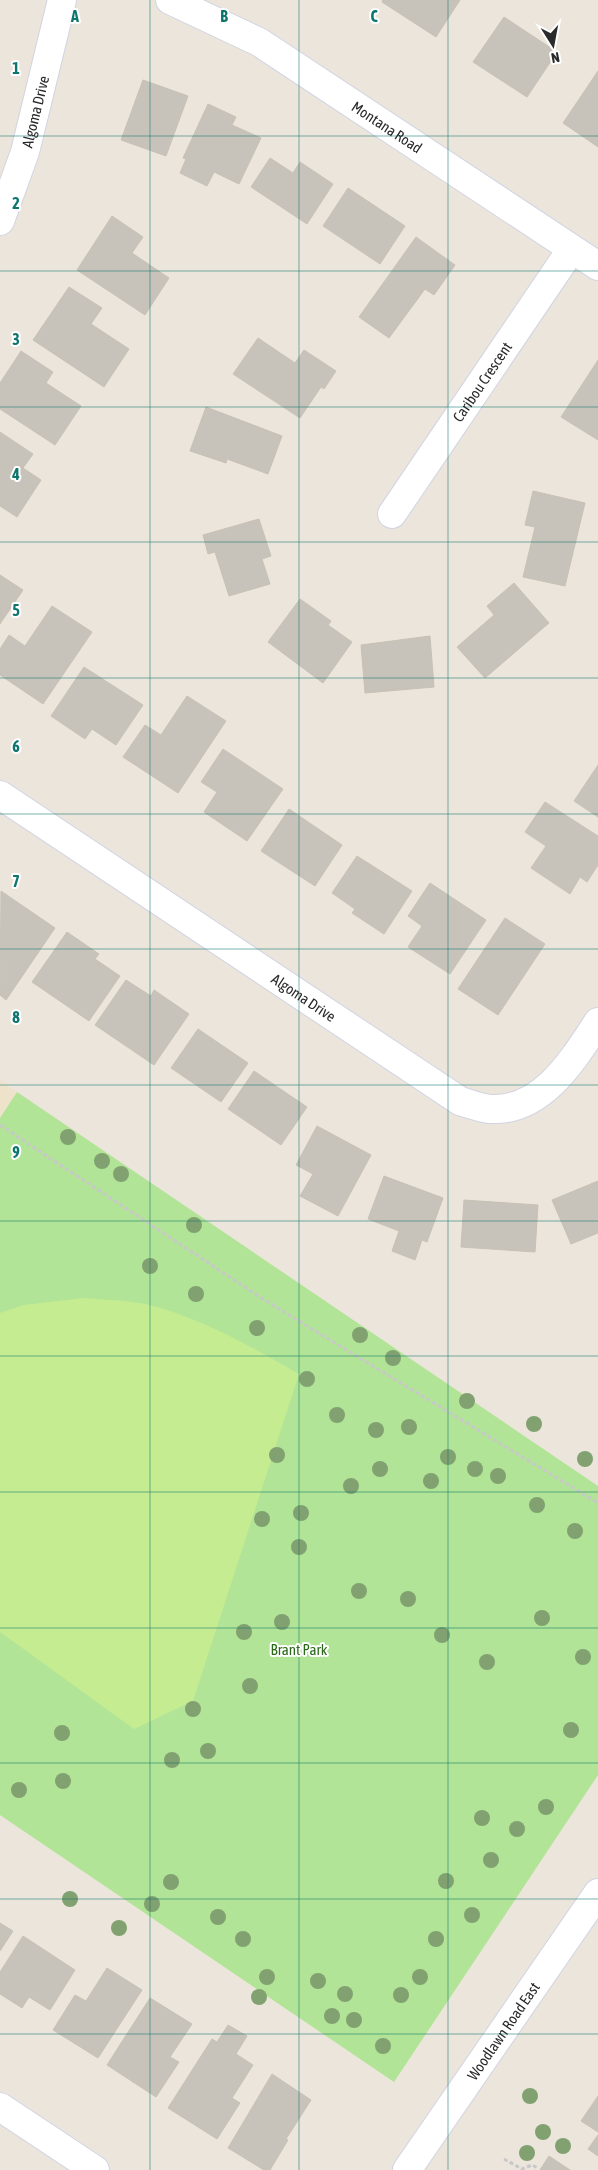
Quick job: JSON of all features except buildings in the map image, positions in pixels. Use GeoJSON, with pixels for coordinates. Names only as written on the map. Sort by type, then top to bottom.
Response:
{"type":"FeatureCollection","features":[{"type":"Feature","properties":{"kind":"street","name":"Algoma Drive"},"geometry":{"type":"LineString","coordinates":[[0,221],[25,152],[62,0]]}},
{"type":"Feature","properties":{"kind":"street","name":"Montana Road"},"geometry":{"type":"LineString","coordinates":[[170,0],[259,42],[571,250],[598,266]]}},
{"type":"Feature","properties":{"kind":"street","name":"Caribou Crescent"},"geometry":{"type":"LineString","coordinates":[[392,514],[571,250]]}},
{"type":"Feature","properties":{"kind":"street","name":"Algoma Drive"},"geometry":{"type":"LineString","coordinates":[[0,795],[460,1101],[489,1109],[513,1107],[544,1091],[572,1060],[598,1022]]}},
{"type":"Feature","properties":{"kind":"street","name":"Woodlawn Road East"},"geometry":{"type":"LineString","coordinates":[[407,2170],[598,1893]]}},
{"type":"Feature","properties":{"kind":"street"},"geometry":{"type":"LineString","coordinates":[[0,2107],[95,2170]]}},
{"type":"Feature","properties":{"kind":"path"},"geometry":{"type":"LineString","coordinates":[[0,1125],[266,1301],[598,1504]]}},
{"type":"Feature","properties":{"kind":"path"},"geometry":{"type":"LineString","coordinates":[[504,2159],[522,2170],[532,2165],[538,2168]]}},
{"type":"Feature","properties":{"kind":"shaded area"},"geometry":{"type":"Polygon","coordinates":[[[0,1080],[17,1092],[0,1118],[0,1080]]]}},
{"type":"Feature","properties":{"kind":"green space","name":"Brant Park"},"geometry":{"type":"Polygon","coordinates":[[[17,1092],[598,1486],[598,1775],[394,2082],[0,1815],[0,1118],[17,1092]]]}},
{"type":"Feature","properties":{"kind":"green space"},"geometry":{"type":"Polygon","coordinates":[[[84,1298],[145,1304],[185,1316],[224,1333],[299,1374],[193,1701],[134,1729],[0,1632],[0,1313],[24,1305],[84,1298]]]}}]}
